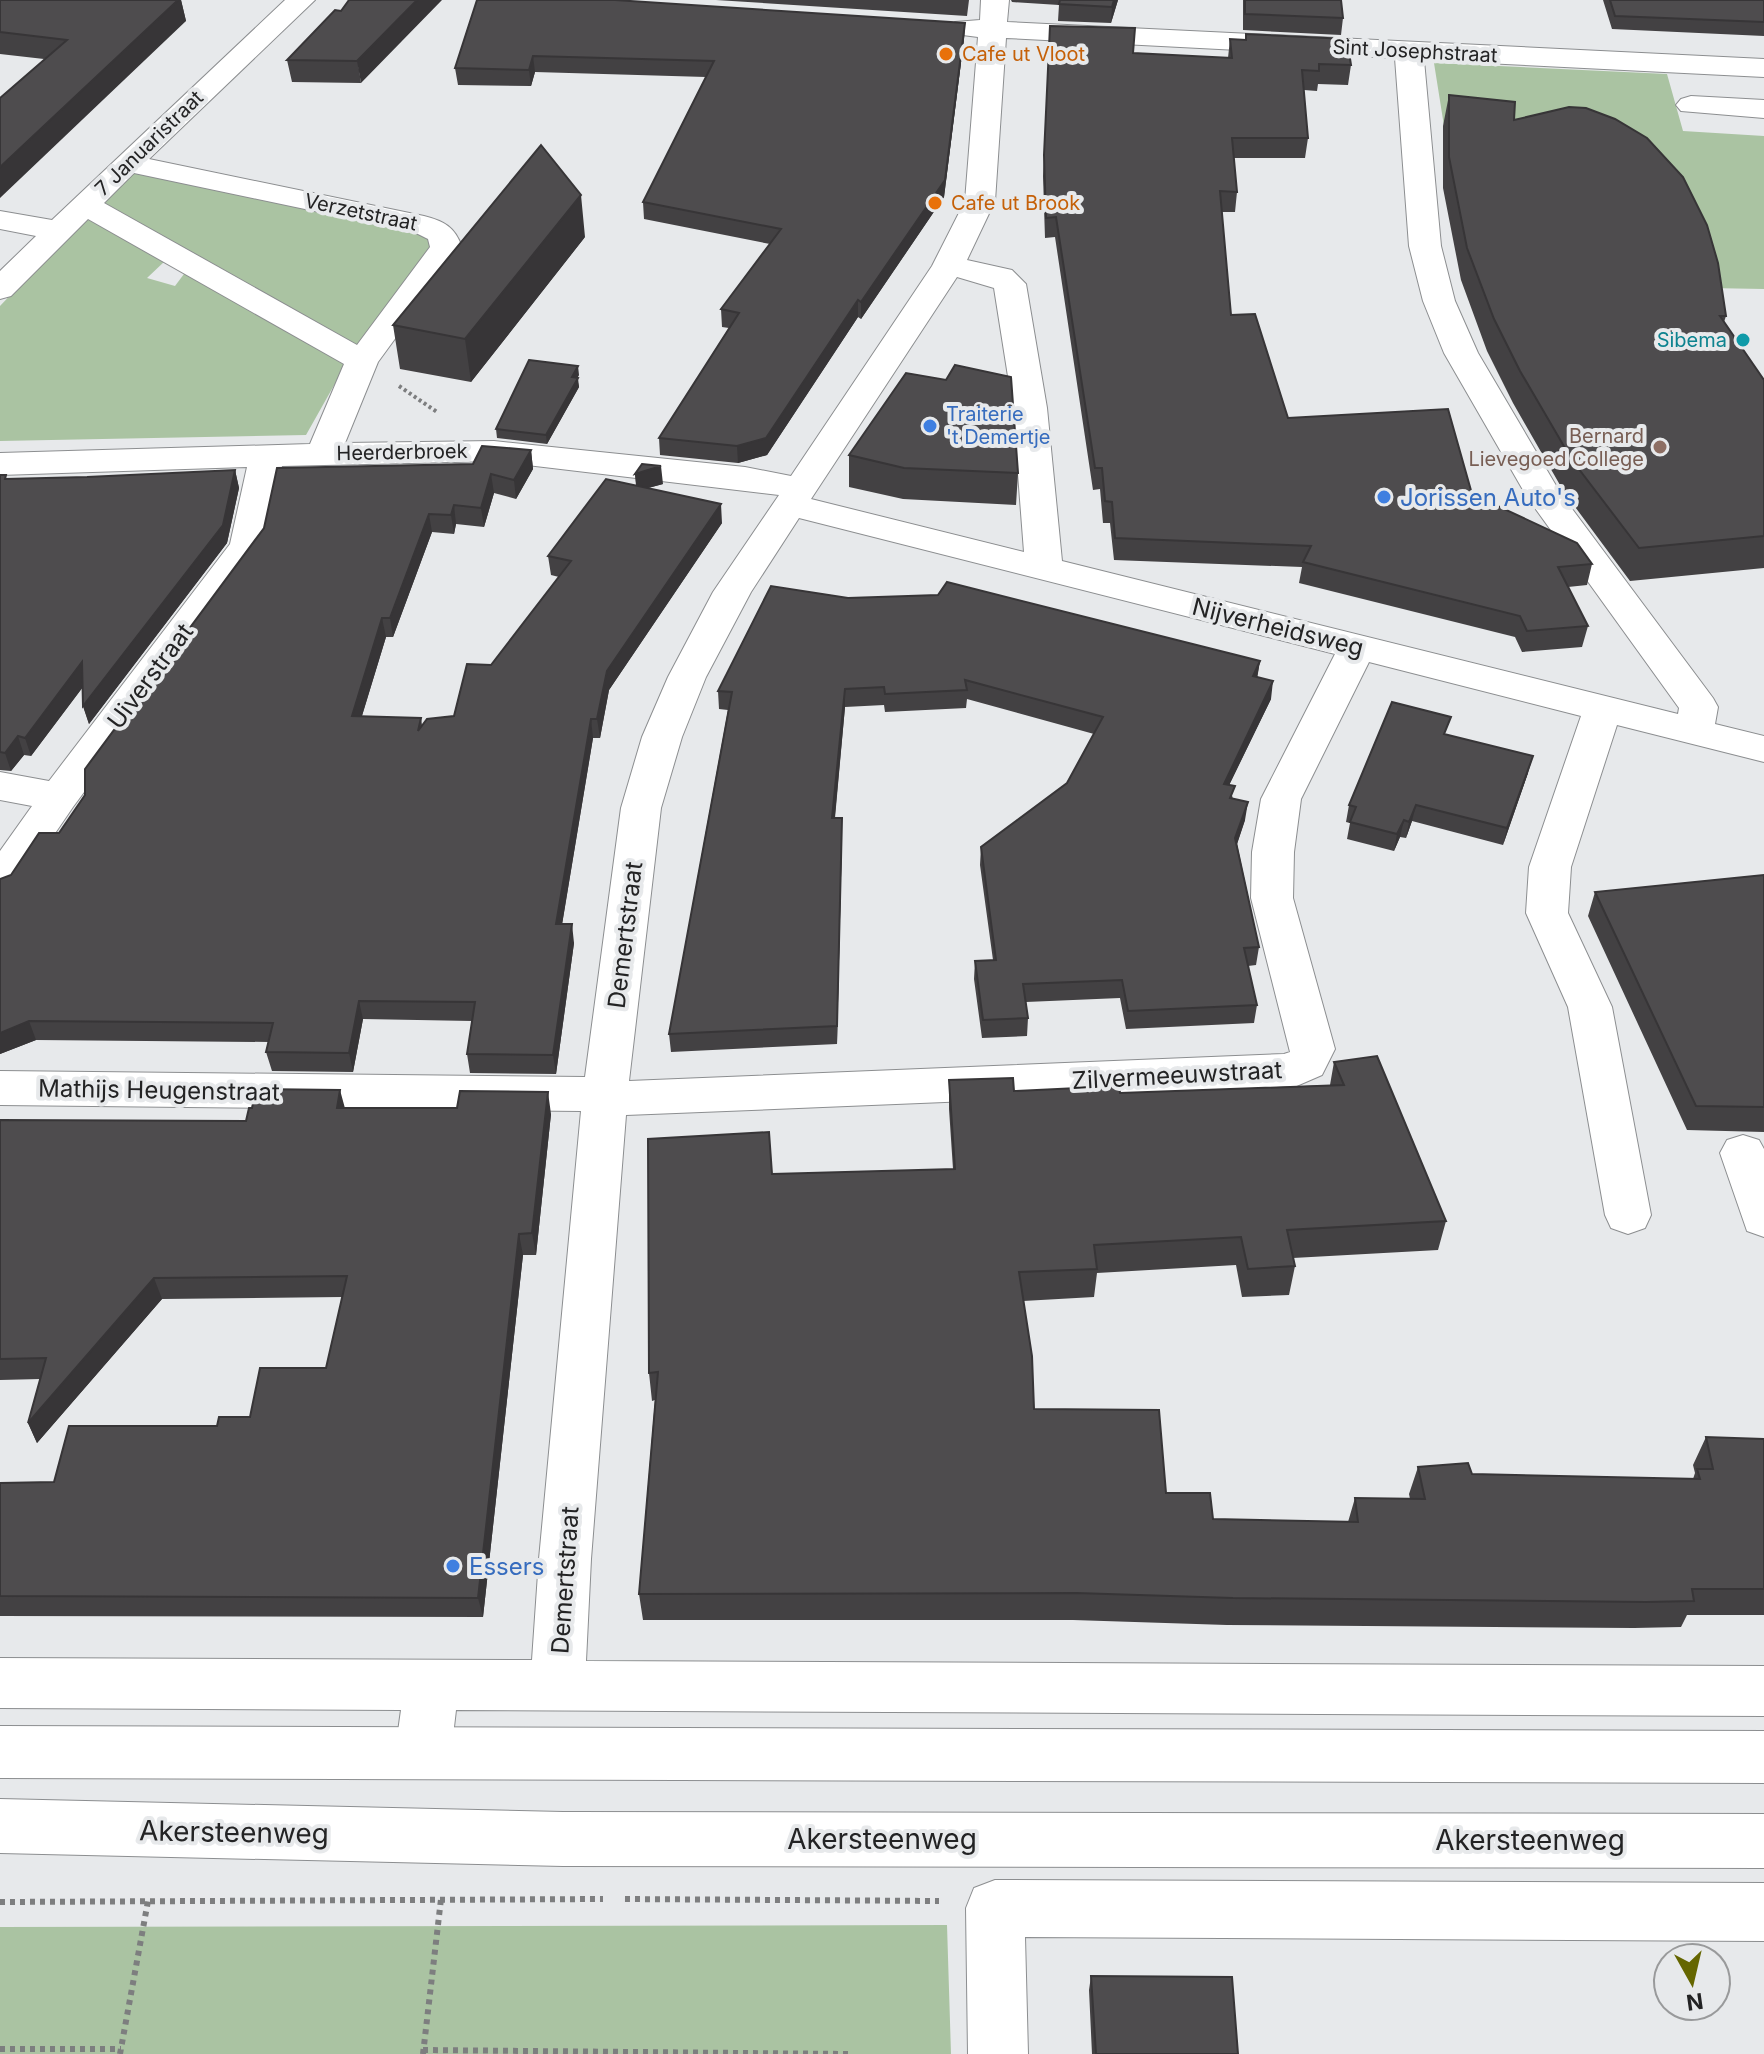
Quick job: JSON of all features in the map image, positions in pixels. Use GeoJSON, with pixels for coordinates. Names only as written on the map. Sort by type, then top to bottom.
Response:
{"type":"FeatureCollection","features":[{"type":"Feature","properties":{"kind":"street","name":"7 Januaristraat"},"geometry":{"type":"LineString","coordinates":[[0,289],[127,163],[301,0]]}},
{"type":"Feature","properties":{"kind":"street","name":"Sint Josephstraat"},"geometry":{"type":"LineString","coordinates":[[944,26],[995,15],[1409,50],[1764,68]]}},
{"type":"Feature","properties":{"kind":"street","name":"Demertstraat"},"geometry":{"type":"LineString","coordinates":[[558,1687],[565,1559],[605,1094],[641,808],[662,737],[687,677],[732,592],[948,266],[980,201],[995,15]]}},
{"type":"Feature","properties":{"kind":"street"},"geometry":{"type":"LineString","coordinates":[[1409,50],[1425,246],[1439,301],[1461,353],[1545,497],[1699,707],[1693,732]]}},
{"type":"Feature","properties":{"kind":"street"},"geometry":{"type":"LineString","coordinates":[[1691,105],[1764,109]]}},
{"type":"Feature","properties":{"kind":"street","name":"Verzetstraat"},"geometry":{"type":"LineString","coordinates":[[127,163],[424,225],[442,234],[446,247],[362,361],[323,453]]}},
{"type":"Feature","properties":{"kind":"street"},"geometry":{"type":"LineString","coordinates":[[85,205],[362,361]]}},
{"type":"Feature","properties":{"kind":"street"},"geometry":{"type":"LineString","coordinates":[[0,220],[60,231]]}},
{"type":"Feature","properties":{"kind":"street"},"geometry":{"type":"LineString","coordinates":[[948,266],[1001,277],[1010,284],[1030,408],[1044,570]]}},
{"type":"Feature","properties":{"kind":"street","name":"Heerderbroek"},"geometry":{"type":"LineString","coordinates":[[0,464],[323,453],[494,451],[745,478],[796,496]]}},
{"type":"Feature","properties":{"kind":"street","name":"Uiverstraat"},"geometry":{"type":"LineString","coordinates":[[0,882],[59,797],[248,545],[267,456]]}},
{"type":"Feature","properties":{"kind":"street","name":"Nijverheidsweg"},"geometry":{"type":"LineString","coordinates":[[796,496],[1044,570],[1764,749]]}},
{"type":"Feature","properties":{"kind":"street","name":"Zilvermeeuwstraat"},"geometry":{"type":"LineString","coordinates":[[605,1094],[665,1098],[1292,1071],[1306,1063],[1313,1049],[1272,898],[1275,826],[1281,799],[1357,647]]}},
{"type":"Feature","properties":{"kind":"street"},"geometry":{"type":"LineString","coordinates":[[1602,710],[1550,867],[1547,913],[1590,1007],[1628,1215]]}},
{"type":"Feature","properties":{"kind":"street"},"geometry":{"type":"LineString","coordinates":[[0,786],[59,797]]}},
{"type":"Feature","properties":{"kind":"street","name":"Mathijs Heugenstraat"},"geometry":{"type":"LineString","coordinates":[[0,1088],[605,1094]]}},
{"type":"Feature","properties":{"kind":"street"},"geometry":{"type":"LineString","coordinates":[[1743,1153],[1764,1218]]}},
{"type":"Feature","properties":{"kind":"street"},"geometry":{"type":"LineString","coordinates":[[0,1683],[1764,1691]]}},
{"type":"Feature","properties":{"kind":"street"},"geometry":{"type":"LineString","coordinates":[[423,1753],[432,1685]]}},
{"type":"Feature","properties":{"kind":"street"},"geometry":{"type":"LineString","coordinates":[[0,1752],[1764,1757]]}},
{"type":"Feature","properties":{"kind":"street","name":"Akersteenweg"},"geometry":{"type":"LineString","coordinates":[[0,1826],[563,1839],[1764,1841]]}},
{"type":"Feature","properties":{"kind":"street"},"geometry":{"type":"LineString","coordinates":[[998,2054],[974,1904],[1764,1912]]}},
{"type":"Feature","properties":{"kind":"path"},"geometry":{"type":"LineString","coordinates":[[362,361],[494,451]]}},
{"type":"Feature","properties":{"kind":"path"},"geometry":{"type":"LineString","coordinates":[[441,1899],[423,2052],[849,2054]]}},
{"type":"Feature","properties":{"kind":"path"},"geometry":{"type":"LineString","coordinates":[[0,1902],[441,1899],[974,1904]]}},
{"type":"Feature","properties":{"kind":"path"},"geometry":{"type":"LineString","coordinates":[[0,2049],[120,2051],[148,1901]]}},
{"type":"Feature","properties":{"kind":"green space"},"geometry":{"type":"Polygon","coordinates":[[[1434,63],[1667,74],[1683,131],[1764,136],[1764,289],[1708,288],[1444,126],[1434,63]]]}},
{"type":"Feature","properties":{"kind":"green space"},"geometry":{"type":"Polygon","coordinates":[[[130,171],[417,229],[430,236],[434,247],[357,349],[96,205],[130,171]]]}},
{"type":"Feature","properties":{"kind":"green space"},"geometry":{"type":"Polygon","coordinates":[[[85,217],[165,261],[147,278],[175,286],[187,270],[346,364],[306,435],[0,441],[0,306],[85,217]]]}},
{"type":"Feature","properties":{"kind":"green space"},"geometry":{"type":"Polygon","coordinates":[[[947,1925],[951,2054],[0,2054],[0,1927],[947,1925]]]}},
{"type":"Feature","properties":{"kind":"building"},"geometry":{"type":"Polygon","coordinates":[[[0,0],[178,0],[0,167],[0,98],[67,40],[0,32],[0,0]]]}},
{"type":"Feature","properties":{"kind":"building"},"geometry":{"type":"Polygon","coordinates":[[[349,0],[417,0],[357,61],[287,60],[335,10],[341,11],[349,0]]]}},
{"type":"Feature","properties":{"kind":"building"},"geometry":{"type":"Polygon","coordinates":[[[477,0],[615,0],[965,23],[945,180],[861,302],[858,300],[766,438],[737,446],[659,438],[739,313],[721,309],[781,229],[643,202],[714,61],[533,56],[529,70],[455,68],[477,0]]]}},
{"type":"Feature","properties":{"kind":"building"},"geometry":{"type":"Polygon","coordinates":[[[1060,0],[1114,0],[1112,7],[1059,4],[1060,0]]]}},
{"type":"Feature","properties":{"kind":"building"},"geometry":{"type":"Polygon","coordinates":[[[1245,0],[1341,0],[1343,18],[1245,14],[1245,0]]]}},
{"type":"Feature","properties":{"kind":"building"},"geometry":{"type":"Polygon","coordinates":[[[1610,0],[1764,0],[1764,22],[1615,16],[1610,0]]]}},
{"type":"Feature","properties":{"kind":"building"},"geometry":{"type":"Polygon","coordinates":[[[1050,26],[1135,28],[1133,53],[1232,58],[1230,39],[1246,40],[1246,34],[1347,39],[1351,65],[1319,64],[1319,71],[1302,70],[1308,138],[1232,138],[1237,192],[1220,191],[1231,315],[1255,314],[1288,418],[1448,409],[1472,494],[1577,543],[1592,564],[1558,567],[1588,626],[1527,631],[1520,616],[1303,562],[1311,546],[1115,538],[1112,502],[1105,501],[1102,468],[1095,468],[1056,217],[1046,218],[1044,155],[1050,26]]]}},
{"type":"Feature","properties":{"kind":"building"},"geometry":{"type":"Polygon","coordinates":[[[1449,95],[1515,102],[1514,120],[1569,107],[1586,108],[1615,119],[1647,138],[1683,177],[1707,225],[1718,263],[1726,316],[1720,316],[1764,380],[1764,536],[1639,548],[1572,460],[1520,371],[1494,319],[1467,248],[1449,157],[1449,95]]]}},
{"type":"Feature","properties":{"kind":"building"},"geometry":{"type":"Polygon","coordinates":[[[541,145],[581,195],[465,339],[393,325],[541,145]]]}},
{"type":"Feature","properties":{"kind":"building"},"geometry":{"type":"Polygon","coordinates":[[[529,360],[578,366],[572,377],[578,378],[546,435],[496,429],[529,360]]]}},
{"type":"Feature","properties":{"kind":"building"},"geometry":{"type":"Polygon","coordinates":[[[955,365],[1011,377],[1018,473],[904,468],[849,455],[906,373],[946,380],[955,365]]]}},
{"type":"Feature","properties":{"kind":"building"},"geometry":{"type":"Polygon","coordinates":[[[482,446],[531,450],[514,480],[491,474],[481,508],[454,505],[451,515],[429,514],[390,618],[382,618],[352,716],[421,718],[418,731],[427,719],[454,716],[467,664],[491,665],[571,561],[548,556],[606,479],[721,504],[607,671],[597,719],[591,719],[556,924],[572,924],[553,1055],[467,1054],[475,1002],[359,1001],[349,1053],[266,1052],[273,1023],[29,1021],[0,1033],[0,879],[11,875],[39,833],[59,833],[85,795],[85,769],[264,528],[277,468],[473,464],[482,446]]]}},
{"type":"Feature","properties":{"kind":"building"},"geometry":{"type":"Polygon","coordinates":[[[642,464],[661,466],[635,474],[642,464]]]}},
{"type":"Feature","properties":{"kind":"building"},"geometry":{"type":"Polygon","coordinates":[[[235,470],[223,525],[83,706],[82,662],[25,738],[18,736],[5,753],[0,752],[0,475],[6,475],[5,479],[235,470]]]}},
{"type":"Feature","properties":{"kind":"building"},"geometry":{"type":"Polygon","coordinates":[[[947,582],[1260,661],[1253,676],[1273,681],[1224,784],[1235,786],[1230,798],[1248,802],[1235,838],[1259,947],[1244,948],[1257,1005],[1128,1011],[1122,980],[1023,984],[1028,1018],[983,1020],[975,961],[996,960],[981,847],[1067,783],[1103,717],[965,680],[967,690],[885,694],[884,687],[845,689],[832,818],[842,818],[837,1026],[669,1034],[732,692],[718,691],[771,586],[848,598],[938,595],[947,582]]]}},
{"type":"Feature","properties":{"kind":"building"},"geometry":{"type":"Polygon","coordinates":[[[1392,702],[1451,717],[1444,734],[1533,756],[1507,828],[1416,805],[1409,822],[1404,820],[1397,834],[1350,822],[1356,807],[1349,805],[1392,702]]]}},
{"type":"Feature","properties":{"kind":"building"},"geometry":{"type":"Polygon","coordinates":[[[1764,875],[1764,1107],[1696,1106],[1595,892],[1764,875]]]}},
{"type":"Feature","properties":{"kind":"building"},"geometry":{"type":"Polygon","coordinates":[[[1377,1056],[1446,1221],[1287,1230],[1295,1266],[1248,1269],[1241,1237],[1094,1245],[1097,1269],[1019,1272],[1032,1356],[1034,1409],[1159,1410],[1166,1493],[1210,1493],[1213,1519],[1358,1522],[1355,1498],[1425,1499],[1418,1467],[1468,1463],[1472,1474],[1700,1479],[1697,1469],[1713,1469],[1706,1437],[1764,1439],[1764,1589],[1692,1589],[1694,1601],[1646,1602],[1233,1598],[1076,1593],[639,1594],[658,1372],[649,1373],[648,1139],[769,1132],[772,1174],[955,1169],[949,1080],[1013,1078],[1014,1091],[1119,1086],[1120,1093],[1344,1085],[1334,1062],[1377,1056]]]}},
{"type":"Feature","properties":{"kind":"building"},"geometry":{"type":"Polygon","coordinates":[[[256,1089],[340,1090],[337,1108],[457,1108],[460,1091],[548,1092],[532,1233],[519,1234],[478,1598],[0,1596],[0,1483],[54,1482],[69,1426],[217,1426],[219,1417],[250,1417],[260,1368],[326,1368],[347,1276],[154,1278],[28,1423],[46,1358],[0,1359],[0,1120],[246,1121],[256,1089]]]}},
{"type":"Feature","properties":{"kind":"building"},"geometry":{"type":"Polygon","coordinates":[[[1091,1976],[1232,1977],[1238,2054],[1096,2054],[1091,1976]]]}},
{"type":"Feature","properties":{"kind":"place","name":"Cafe ut Vloot"},"geometry":{"type":"Point","coordinates":[946,54]}},
{"type":"Feature","properties":{"kind":"place","name":"Cafe ut Brook"},"geometry":{"type":"Point","coordinates":[935,203]}},
{"type":"Feature","properties":{"kind":"place","name":"Sibema"},"geometry":{"type":"Point","coordinates":[1743,340]}},
{"type":"Feature","properties":{"kind":"place","name":"Traiterie 't Demertje"},"geometry":{"type":"Point","coordinates":[930,426]}},
{"type":"Feature","properties":{"kind":"place","name":"Bernard Lievegoed College"},"geometry":{"type":"Point","coordinates":[1660,447]}},
{"type":"Feature","properties":{"kind":"place","name":"Jorissen Auto's"},"geometry":{"type":"Point","coordinates":[1384,497]}},
{"type":"Feature","properties":{"kind":"place","name":"Essers"},"geometry":{"type":"Point","coordinates":[453,1566]}}]}
